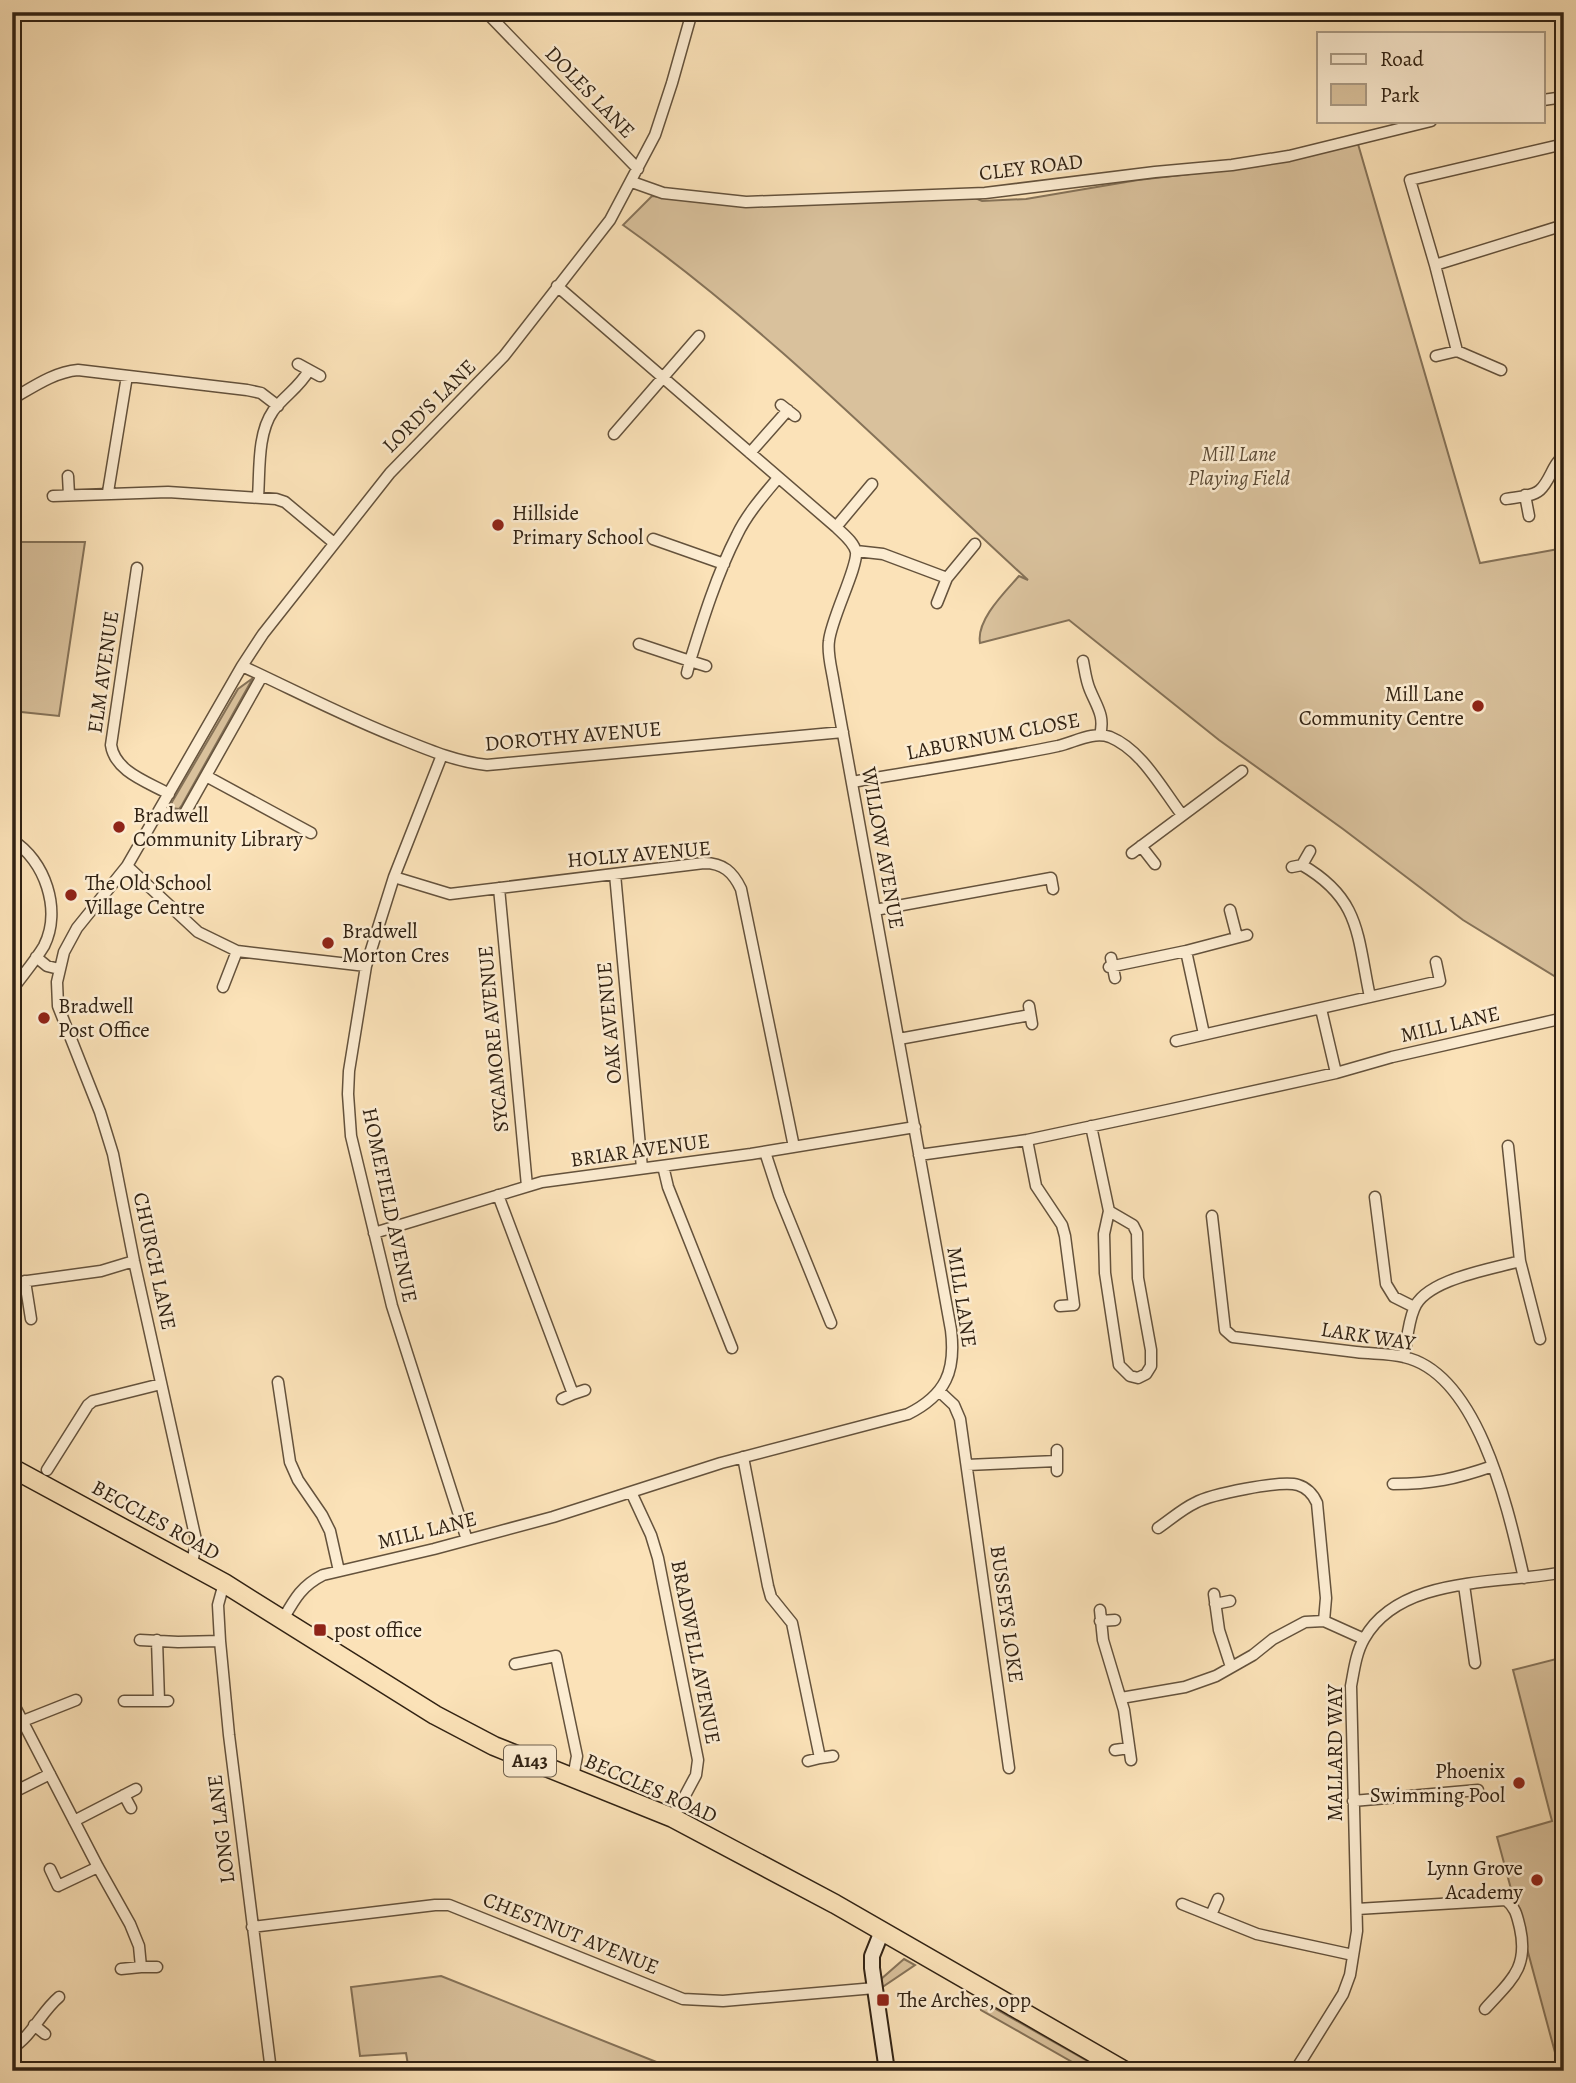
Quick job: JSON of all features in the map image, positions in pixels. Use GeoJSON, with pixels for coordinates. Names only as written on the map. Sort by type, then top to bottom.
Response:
{"type":"FeatureCollection","features":[{"type":"Feature","properties":{"kind":"highway","name":"BECCLES ROAD"},"geometry":{"type":"LineString","coordinates":[[12,1468],[224,1583],[447,1721],[494,1746],[673,1818],[835,1904],[1125,2071]]}},
{"type":"Feature","properties":{"kind":"street","name":"DOLES LANE"},"geometry":{"type":"LineString","coordinates":[[486,12],[639,169]]}},
{"type":"Feature","properties":{"kind":"street","name":"LORD'S LANE"},"geometry":{"type":"LineString","coordinates":[[59,969],[64,952],[77,928],[127,866],[242,666],[284,605],[390,473],[498,363],[610,220],[655,135],[673,83],[692,12]]}},
{"type":"Feature","properties":{"kind":"street"},"geometry":{"type":"LineString","coordinates":[[1544,100],[1564,97]]}},
{"type":"Feature","properties":{"kind":"street","name":"CLEY ROAD"},"geometry":{"type":"LineString","coordinates":[[632,182],[663,193],[746,202],[985,193],[1289,156],[1427,122]]}},
{"type":"Feature","properties":{"kind":"street"},"geometry":{"type":"LineString","coordinates":[[1457,351],[1409,180],[1564,144]]}},
{"type":"Feature","properties":{"kind":"street"},"geometry":{"type":"LineString","coordinates":[[1435,265],[1564,225]]}},
{"type":"Feature","properties":{"kind":"street"},"geometry":{"type":"LineString","coordinates":[[557,286],[836,527],[853,544],[856,551],[883,554],[947,578]]}},
{"type":"Feature","properties":{"kind":"street"},"geometry":{"type":"LineString","coordinates":[[614,434],[699,336]]}},
{"type":"Feature","properties":{"kind":"street"},"geometry":{"type":"LineString","coordinates":[[1436,356],[1457,351],[1501,370]]}},
{"type":"Feature","properties":{"kind":"street"},"geometry":{"type":"LineString","coordinates":[[298,364],[320,376]]}},
{"type":"Feature","properties":{"kind":"street"},"geometry":{"type":"LineString","coordinates":[[12,399],[66,371],[78,370],[247,390],[261,393],[278,406]]}},
{"type":"Feature","properties":{"kind":"street"},"geometry":{"type":"LineString","coordinates":[[258,497],[263,436],[267,422],[278,406],[296,390],[309,370]]}},
{"type":"Feature","properties":{"kind":"street"},"geometry":{"type":"LineString","coordinates":[[108,492],[127,376]]}},
{"type":"Feature","properties":{"kind":"street"},"geometry":{"type":"LineString","coordinates":[[750,453],[788,410]]}},
{"type":"Feature","properties":{"kind":"street"},"geometry":{"type":"LineString","coordinates":[[1506,499],[1542,489],[1557,461],[1564,456]]}},
{"type":"Feature","properties":{"kind":"street"},"geometry":{"type":"LineString","coordinates":[[68,476],[69,495]]}},
{"type":"Feature","properties":{"kind":"street"},"geometry":{"type":"LineString","coordinates":[[687,673],[737,534],[778,478]]}},
{"type":"Feature","properties":{"kind":"street"},"geometry":{"type":"LineString","coordinates":[[836,527],[872,484]]}},
{"type":"Feature","properties":{"kind":"street"},"geometry":{"type":"LineString","coordinates":[[53,496],[168,492],[258,497],[285,502],[334,543]]}},
{"type":"Feature","properties":{"kind":"street"},"geometry":{"type":"LineString","coordinates":[[1525,495],[1530,516]]}},
{"type":"Feature","properties":{"kind":"street"},"geometry":{"type":"LineString","coordinates":[[653,539],[724,564]]}},
{"type":"Feature","properties":{"kind":"street"},"geometry":{"type":"LineString","coordinates":[[937,603],[947,578],[975,544]]}},
{"type":"Feature","properties":{"kind":"street","name":"WILLOW AVENUE"},"geometry":{"type":"LineString","coordinates":[[856,551],[855,563],[838,606],[828,642],[919,1155]]}},
{"type":"Feature","properties":{"kind":"street","name":"ELM AVENUE"},"geometry":{"type":"LineString","coordinates":[[137,568],[111,746],[114,758],[123,768],[169,794]]}},
{"type":"Feature","properties":{"kind":"street"},"geometry":{"type":"LineString","coordinates":[[639,643],[706,666]]}},
{"type":"Feature","properties":{"kind":"street","name":"LABURNUM CLOSE"},"geometry":{"type":"LineString","coordinates":[[1083,662],[1089,688],[1101,710],[1100,735]]}},
{"type":"Feature","properties":{"kind":"street","name":"DOROTHY AVENUE"},"geometry":{"type":"LineString","coordinates":[[242,666],[365,725],[442,755],[487,765],[843,732]]}},
{"type":"Feature","properties":{"kind":"street"},"geometry":{"type":"LineString","coordinates":[[159,811],[179,817],[185,813],[262,676]]}},
{"type":"Feature","properties":{"kind":"street","name":"LABURNUM CLOSE"},"geometry":{"type":"LineString","coordinates":[[852,782],[1061,745],[1100,735],[1117,740],[1140,760],[1182,815]]}},
{"type":"Feature","properties":{"kind":"street","name":"HOMEFIELD AVENUE"},"geometry":{"type":"LineString","coordinates":[[442,755],[394,877],[366,966],[352,1044],[348,1094],[351,1136],[392,1306],[467,1540]]}},
{"type":"Feature","properties":{"kind":"street"},"geometry":{"type":"LineString","coordinates":[[1155,864],[1137,849],[1241,771]]}},
{"type":"Feature","properties":{"kind":"street"},"geometry":{"type":"LineString","coordinates":[[206,776],[310,834]]}},
{"type":"Feature","properties":{"kind":"street"},"geometry":{"type":"LineString","coordinates":[[12,840],[29,853],[45,879],[50,898],[49,924],[44,944],[12,990]]}},
{"type":"Feature","properties":{"kind":"street"},"geometry":{"type":"LineString","coordinates":[[1310,851],[1297,866],[1317,873],[1337,890],[1351,912],[1370,997]]}},
{"type":"Feature","properties":{"kind":"street","name":"HOLLY AVENUE"},"geometry":{"type":"LineString","coordinates":[[394,877],[450,894],[710,863],[724,868],[737,879],[741,889],[794,1147]]}},
{"type":"Feature","properties":{"kind":"street"},"geometry":{"type":"LineString","coordinates":[[127,866],[198,932],[237,951],[366,966]]}},
{"type":"Feature","properties":{"kind":"street","name":"OAK AVENUE"},"geometry":{"type":"LineString","coordinates":[[615,874],[642,1168]]}},
{"type":"Feature","properties":{"kind":"street"},"geometry":{"type":"LineString","coordinates":[[875,910],[1051,878]]}},
{"type":"Feature","properties":{"kind":"street","name":"SYCAMORE AVENUE"},"geometry":{"type":"LineString","coordinates":[[499,888],[527,1186]]}},
{"type":"Feature","properties":{"kind":"street"},"geometry":{"type":"LineString","coordinates":[[1115,978],[1111,964],[1186,951],[1242,936],[1230,911]]}},
{"type":"Feature","properties":{"kind":"street"},"geometry":{"type":"LineString","coordinates":[[223,987],[237,951]]}},
{"type":"Feature","properties":{"kind":"street"},"geometry":{"type":"LineString","coordinates":[[1186,951],[1204,1034]]}},
{"type":"Feature","properties":{"kind":"street"},"geometry":{"type":"LineString","coordinates":[[36,957],[47,967],[59,969]]}},
{"type":"Feature","properties":{"kind":"street"},"geometry":{"type":"LineString","coordinates":[[1176,1041],[1440,981],[1436,962]]}},
{"type":"Feature","properties":{"kind":"street","name":"CHURCH LANE"},"geometry":{"type":"LineString","coordinates":[[59,969],[58,1006],[100,1112],[113,1154],[196,1540],[192,1565]]}},
{"type":"Feature","properties":{"kind":"street"},"geometry":{"type":"LineString","coordinates":[[1321,1009],[1336,1073]]}},
{"type":"Feature","properties":{"kind":"street"},"geometry":{"type":"LineString","coordinates":[[899,1039],[1030,1015]]}},
{"type":"Feature","properties":{"kind":"street","name":"MILL LANE"},"geometry":{"type":"LineString","coordinates":[[282,1621],[308,1582],[323,1575],[553,1517],[743,1457],[908,1414],[930,1402],[948,1377],[953,1348],[919,1155],[1027,1140],[1336,1073],[1392,1057],[1564,1018]]}},
{"type":"Feature","properties":{"kind":"street"},"geometry":{"type":"LineString","coordinates":[[1090,1126],[1109,1211],[1104,1234],[1105,1273],[1119,1364],[1130,1377],[1138,1378],[1146,1374],[1151,1366],[1151,1350],[1138,1278],[1139,1243],[1133,1225],[1109,1211]]}},
{"type":"Feature","properties":{"kind":"street","name":"BRIAR AVENUE"},"geometry":{"type":"LineString","coordinates":[[374,1233],[542,1182],[765,1152],[915,1127]]}},
{"type":"Feature","properties":{"kind":"street"},"geometry":{"type":"LineString","coordinates":[[1027,1140],[1032,1177],[1062,1225],[1065,1236],[1074,1304],[1060,1306]]}},
{"type":"Feature","properties":{"kind":"street"},"geometry":{"type":"LineString","coordinates":[[1508,1146],[1520,1261],[1540,1339]]}},
{"type":"Feature","properties":{"kind":"street"},"geometry":{"type":"LineString","coordinates":[[765,1152],[779,1195],[831,1322]]}},
{"type":"Feature","properties":{"kind":"street"},"geometry":{"type":"LineString","coordinates":[[663,1166],[668,1187],[732,1348]]}},
{"type":"Feature","properties":{"kind":"street"},"geometry":{"type":"LineString","coordinates":[[498,1195],[573,1394]]}},
{"type":"Feature","properties":{"kind":"street"},"geometry":{"type":"LineString","coordinates":[[1375,1196],[1385,1284],[1394,1297],[1414,1307]]}},
{"type":"Feature","properties":{"kind":"street","name":"LARK WAY"},"geometry":{"type":"LineString","coordinates":[[1212,1216],[1225,1330],[1233,1337],[1404,1357],[1435,1371],[1452,1387],[1465,1407],[1493,1466],[1506,1502],[1524,1578]]}},
{"type":"Feature","properties":{"kind":"street"},"geometry":{"type":"LineString","coordinates":[[13,1283],[101,1271],[134,1261]]}},
{"type":"Feature","properties":{"kind":"street"},"geometry":{"type":"LineString","coordinates":[[1404,1357],[1414,1307],[1431,1290],[1446,1282],[1520,1261]]}},
{"type":"Feature","properties":{"kind":"street"},"geometry":{"type":"LineString","coordinates":[[25,1281],[31,1318]]}},
{"type":"Feature","properties":{"kind":"street"},"geometry":{"type":"LineString","coordinates":[[278,1382],[290,1462],[298,1480],[330,1531],[340,1571]]}},
{"type":"Feature","properties":{"kind":"street"},"geometry":{"type":"LineString","coordinates":[[47,1470],[93,1401],[161,1384]]}},
{"type":"Feature","properties":{"kind":"street"},"geometry":{"type":"LineString","coordinates":[[562,1399],[584,1390]]}},
{"type":"Feature","properties":{"kind":"street","name":"BUSSEYS LOKE"},"geometry":{"type":"LineString","coordinates":[[939,1391],[954,1405],[959,1415],[1009,1768]]}},
{"type":"Feature","properties":{"kind":"street"},"geometry":{"type":"LineString","coordinates":[[743,1457],[768,1586],[771,1597],[792,1623],[820,1758]]}},
{"type":"Feature","properties":{"kind":"street"},"geometry":{"type":"LineString","coordinates":[[967,1465],[1057,1461]]}},
{"type":"Feature","properties":{"kind":"street"},"geometry":{"type":"LineString","coordinates":[[1393,1484],[1426,1484],[1454,1480],[1493,1466]]}},
{"type":"Feature","properties":{"kind":"street"},"geometry":{"type":"LineString","coordinates":[[1158,1528],[1194,1503],[1210,1496],[1284,1483],[1304,1488],[1312,1494],[1317,1503],[1326,1598],[1324,1621]]}},
{"type":"Feature","properties":{"kind":"street","name":"BRADWELL AVENUE"},"geometry":{"type":"LineString","coordinates":[[631,1492],[651,1535],[658,1558],[698,1760],[696,1774],[673,1818]]}},
{"type":"Feature","properties":{"kind":"street","name":"MALLARD WAY"},"geometry":{"type":"LineString","coordinates":[[1295,2071],[1343,1994],[1350,1975],[1357,1909],[1351,1686],[1364,1639],[1373,1625],[1416,1595],[1464,1585],[1564,1572]]}},
{"type":"Feature","properties":{"kind":"street","name":"LONG LANE"},"geometry":{"type":"LineString","coordinates":[[224,1583],[218,1605],[220,1641],[271,2071]]}},
{"type":"Feature","properties":{"kind":"street"},"geometry":{"type":"LineString","coordinates":[[1464,1585],[1475,1663]]}},
{"type":"Feature","properties":{"kind":"street"},"geometry":{"type":"LineString","coordinates":[[1230,1601],[1214,1599],[1219,1630],[1231,1667]]}},
{"type":"Feature","properties":{"kind":"street"},"geometry":{"type":"LineString","coordinates":[[1115,1620],[1100,1616],[1103,1640],[1121,1698],[1131,1760]]}},
{"type":"Feature","properties":{"kind":"street"},"geometry":{"type":"LineString","coordinates":[[1121,1698],[1185,1687],[1231,1667],[1305,1622],[1324,1621],[1364,1639]]}},
{"type":"Feature","properties":{"kind":"street"},"geometry":{"type":"LineString","coordinates":[[140,1640],[220,1641]]}},
{"type":"Feature","properties":{"kind":"street"},"geometry":{"type":"LineString","coordinates":[[124,1701],[163,1701],[157,1640]]}},
{"type":"Feature","properties":{"kind":"street"},"geometry":{"type":"LineString","coordinates":[[515,1664],[556,1656],[577,1756],[573,1778]]}},
{"type":"Feature","properties":{"kind":"street"},"geometry":{"type":"LineString","coordinates":[[23,1721],[76,1700]]}},
{"type":"Feature","properties":{"kind":"street"},"geometry":{"type":"LineString","coordinates":[[12,1701],[130,1924],[139,1946],[141,1967]]}},
{"type":"Feature","properties":{"kind":"street"},"geometry":{"type":"LineString","coordinates":[[1115,1751],[1129,1748]]}},
{"type":"Feature","properties":{"kind":"street"},"geometry":{"type":"LineString","coordinates":[[808,1760],[833,1756]]}},
{"type":"Feature","properties":{"kind":"street"},"geometry":{"type":"LineString","coordinates":[[12,1793],[50,1774]]}},
{"type":"Feature","properties":{"kind":"street"},"geometry":{"type":"LineString","coordinates":[[74,1821],[136,1789]]}},
{"type":"Feature","properties":{"kind":"street"},"geometry":{"type":"LineString","coordinates":[[1353,1801],[1478,1790]]}},
{"type":"Feature","properties":{"kind":"street"},"geometry":{"type":"LineString","coordinates":[[124,1795],[131,1808]]}},
{"type":"Feature","properties":{"kind":"street"},"geometry":{"type":"LineString","coordinates":[[50,1869],[58,1886],[98,1867]]}},
{"type":"Feature","properties":{"kind":"street"},"geometry":{"type":"LineString","coordinates":[[1211,1915],[1218,1899]]}},
{"type":"Feature","properties":{"kind":"street"},"geometry":{"type":"LineString","coordinates":[[1357,1909],[1506,1900],[1517,1914],[1523,1944],[1522,1960],[1518,1971],[1485,2009]]}},
{"type":"Feature","properties":{"kind":"street"},"geometry":{"type":"LineString","coordinates":[[1182,1904],[1257,1934],[1353,1955]]}},
{"type":"Feature","properties":{"kind":"street","name":"CHESTNUT AVENUE"},"geometry":{"type":"LineString","coordinates":[[252,1927],[449,1905],[683,1999],[723,2001],[875,1988]]}},
{"type":"Feature","properties":{"kind":"street"},"geometry":{"type":"LineString","coordinates":[[882,1931],[872,1956],[887,2071]]}},
{"type":"Feature","properties":{"kind":"street"},"geometry":{"type":"LineString","coordinates":[[121,1969],[157,1967]]}},
{"type":"Feature","properties":{"kind":"street"},"geometry":{"type":"LineString","coordinates":[[12,2048],[19,2044],[47,2006],[59,1997]]}},
{"type":"Feature","properties":{"kind":"street"},"geometry":{"type":"LineString","coordinates":[[34,2025],[45,2034]]}},
{"type":"Feature","properties":{"kind":"green space","name":"Mill Lane Playing Field"},"geometry":{"type":"Polygon","coordinates":[[[1358,144],[1480,563],[1564,548],[1564,984],[1463,920],[1219,740],[1069,620],[980,643],[982,625],[999,598],[1019,576],[1028,580],[780,351],[729,307],[623,225],[652,196],[713,203],[973,197],[982,201],[1026,199],[1138,180],[1259,166],[1358,144]]]}},
{"type":"Feature","properties":{"kind":"green space"},"geometry":{"type":"Polygon","coordinates":[[[12,542],[85,542],[59,716],[12,711],[12,542]]]}},
{"type":"Feature","properties":{"kind":"green space"},"geometry":{"type":"Polygon","coordinates":[[[253,678],[182,805],[179,809],[172,808],[172,802],[238,689],[253,678]]]}},
{"type":"Feature","properties":{"kind":"green space","name":"Lynn Grove Academy"},"geometry":{"type":"Polygon","coordinates":[[[1564,1657],[1564,2071],[1560,2071],[1497,1837],[1552,1821],[1513,1670],[1564,1657]]]}},
{"type":"Feature","properties":{"kind":"green space"},"geometry":{"type":"Polygon","coordinates":[[[904,1959],[915,1965],[881,1988],[880,1980],[904,1959]]]}},
{"type":"Feature","properties":{"kind":"green space"},"geometry":{"type":"Polygon","coordinates":[[[441,1976],[679,2071],[409,2071],[406,2053],[360,2056],[351,1987],[441,1976]]]}},
{"type":"Feature","properties":{"kind":"green space"},"geometry":{"type":"Polygon","coordinates":[[[980,2000],[1105,2071],[1088,2071],[981,2010],[980,2000]]]}},
{"type":"Feature","properties":{"kind":"place","name":"Hillside Primary School"},"geometry":{"type":"Point","coordinates":[498,525]}},
{"type":"Feature","properties":{"kind":"place","name":"Mill Lane Community Centre"},"geometry":{"type":"Point","coordinates":[1478,706]}},
{"type":"Feature","properties":{"kind":"place","name":"Bradwell Community Library"},"geometry":{"type":"Point","coordinates":[119,827]}},
{"type":"Feature","properties":{"kind":"place","name":"The Old School Village Centre"},"geometry":{"type":"Point","coordinates":[71,895]}},
{"type":"Feature","properties":{"kind":"place","name":"Bradwell Morton Cres"},"geometry":{"type":"Point","coordinates":[328,943]}},
{"type":"Feature","properties":{"kind":"place","name":"Bradwell Post Office"},"geometry":{"type":"Point","coordinates":[44,1018]}},
{"type":"Feature","properties":{"kind":"place","name":"post office"},"geometry":{"type":"Point","coordinates":[320,1630]}},
{"type":"Feature","properties":{"kind":"place","name":"Phoenix Swimming Pool"},"geometry":{"type":"Point","coordinates":[1519,1783]}},
{"type":"Feature","properties":{"kind":"place","name":"Lynn Grove Academy"},"geometry":{"type":"Point","coordinates":[1537,1880]}},
{"type":"Feature","properties":{"kind":"place","name":"The Arches, opp"},"geometry":{"type":"Point","coordinates":[883,2000]}}]}
